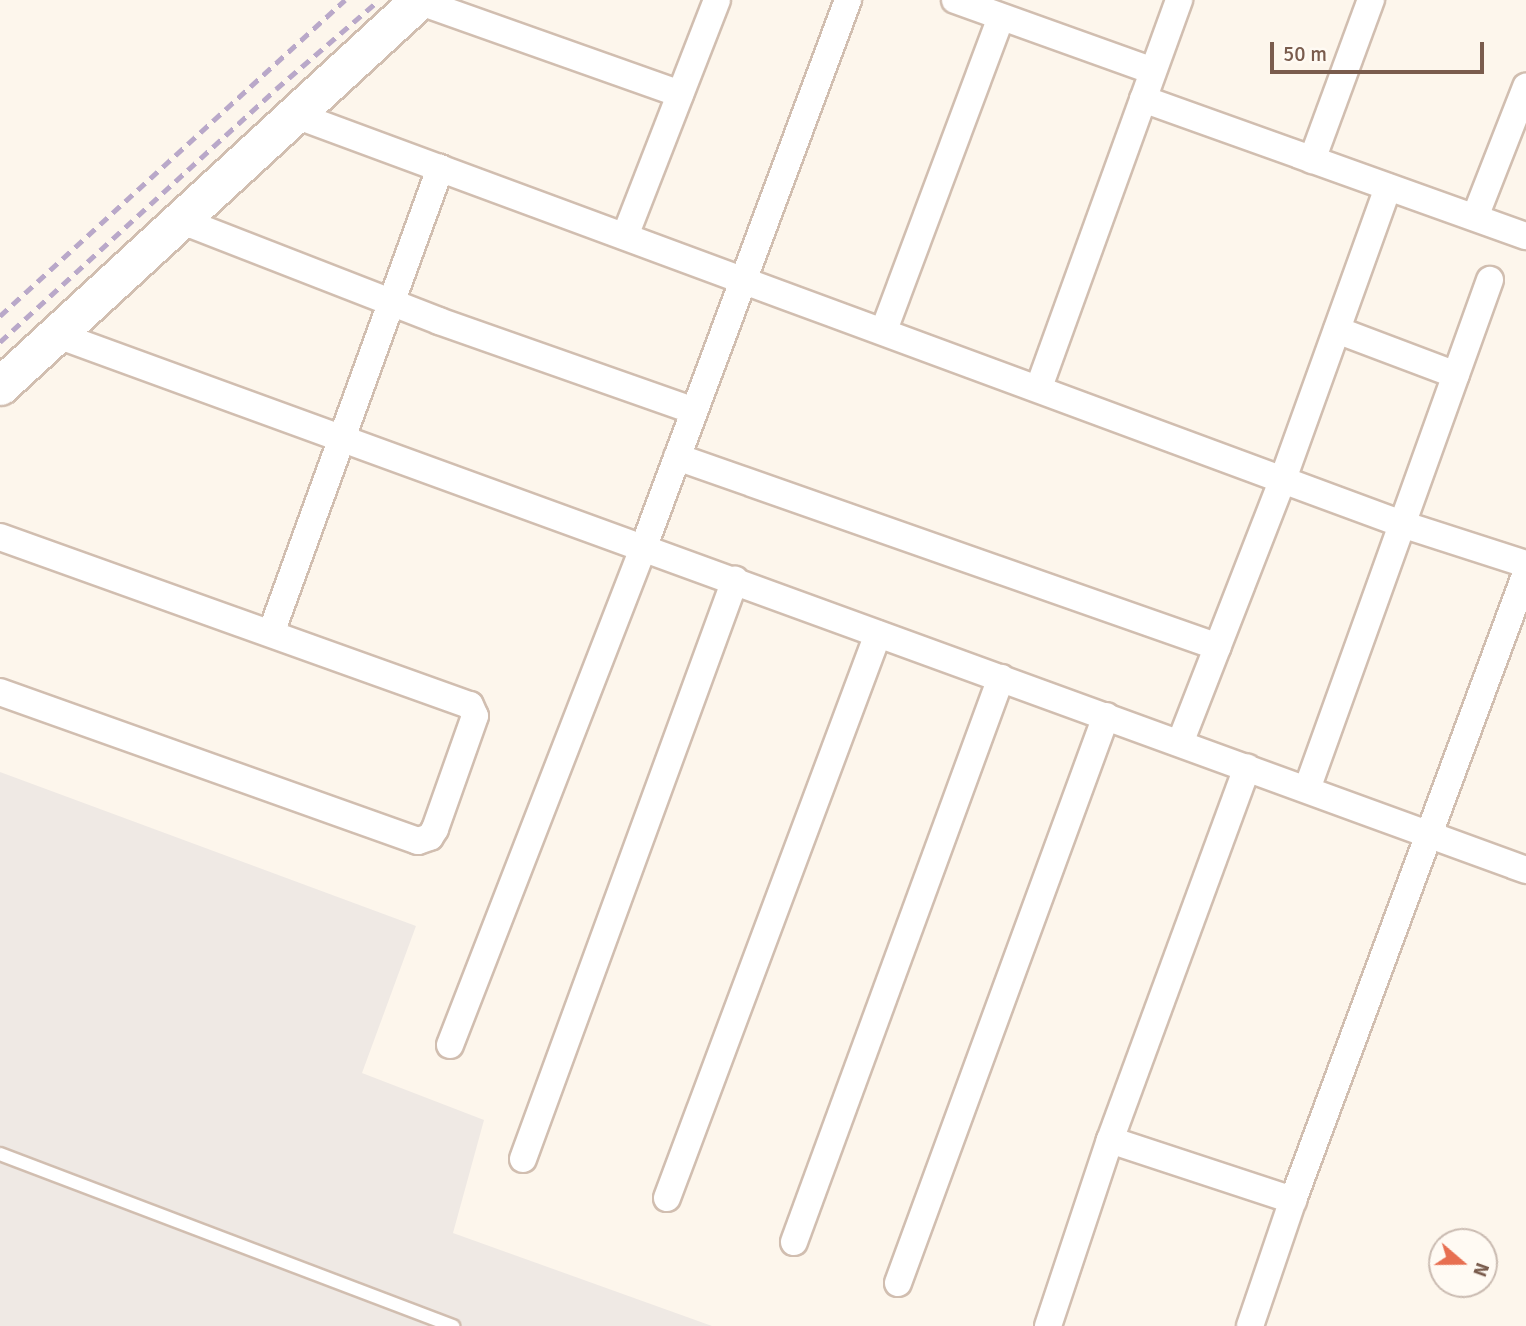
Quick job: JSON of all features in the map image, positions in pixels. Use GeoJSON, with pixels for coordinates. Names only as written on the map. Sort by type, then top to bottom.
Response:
{"type":"FeatureCollection","features":[{"type":"Feature","properties":{"kind":"street"},"geometry":{"type":"LineString","coordinates":[[0,386],[419,0],[680,94]]}},
{"type":"Feature","properties":{"kind":"street"},"geometry":{"type":"LineString","coordinates":[[450,1045],[645,546],[742,278],[848,0]]}},
{"type":"Feature","properties":{"kind":"street"},"geometry":{"type":"LineString","coordinates":[[955,0],[1153,71]]}},
{"type":"Feature","properties":{"kind":"street"},"geometry":{"type":"LineString","coordinates":[[1038,387],[1179,0]]}},
{"type":"Feature","properties":{"kind":"street"},"geometry":{"type":"LineString","coordinates":[[1312,160],[1371,0]]}},
{"type":"Feature","properties":{"kind":"street"},"geometry":{"type":"LineString","coordinates":[[625,236],[680,94],[712,1]]}},
{"type":"Feature","properties":{"kind":"street"},"geometry":{"type":"LineString","coordinates":[[884,330],[1001,17]]}},
{"type":"Feature","properties":{"kind":"street"},"geometry":{"type":"LineString","coordinates":[[1475,217],[1526,87]]}},
{"type":"Feature","properties":{"kind":"street"},"geometry":{"type":"LineString","coordinates":[[1143,99],[1526,236]]}},
{"type":"Feature","properties":{"kind":"street"},"geometry":{"type":"LineString","coordinates":[[293,114],[884,330],[1402,524],[1526,564]]}},
{"type":"Feature","properties":{"kind":"street"},"geometry":{"type":"LineString","coordinates":[[271,634],[440,167]]}},
{"type":"Feature","properties":{"kind":"street"},"geometry":{"type":"LineString","coordinates":[[1180,743],[1283,479],[1388,187]]}},
{"type":"Feature","properties":{"kind":"street"},"geometry":{"type":"LineString","coordinates":[[180,220],[391,302],[694,411]]}},
{"type":"Feature","properties":{"kind":"street"},"geometry":{"type":"LineString","coordinates":[[1307,789],[1490,280]]}},
{"type":"Feature","properties":{"kind":"street"},"geometry":{"type":"LineString","coordinates":[[1337,330],[1455,375]]}},
{"type":"Feature","properties":{"kind":"street"},"geometry":{"type":"LineString","coordinates":[[55,334],[645,546],[878,634],[1526,870]]}},
{"type":"Feature","properties":{"kind":"street"},"geometry":{"type":"LineString","coordinates":[[677,457],[1218,647]]}},
{"type":"Feature","properties":{"kind":"street"},"geometry":{"type":"LineString","coordinates":[[0,537],[470,705],[474,709],[430,837],[425,841],[408,839],[0,691]]}},
{"type":"Feature","properties":{"kind":"street"},"geometry":{"type":"LineString","coordinates":[[1250,1326],[1293,1200],[1526,573]]}},
{"type":"Feature","properties":{"kind":"street"},"geometry":{"type":"LineString","coordinates":[[523,1159],[735,580]]}},
{"type":"Feature","properties":{"kind":"street"},"geometry":{"type":"LineString","coordinates":[[667,1198],[878,634]]}},
{"type":"Feature","properties":{"kind":"street"},"geometry":{"type":"LineString","coordinates":[[794,1242],[1001,678]]}},
{"type":"Feature","properties":{"kind":"street"},"geometry":{"type":"LineString","coordinates":[[898,1283],[1106,716]]}},
{"type":"Feature","properties":{"kind":"street"},"geometry":{"type":"LineString","coordinates":[[1048,1326],[1111,1140],[1247,767]]}},
{"type":"Feature","properties":{"kind":"street"},"geometry":{"type":"LineString","coordinates":[[1111,1140],[1293,1200]]}},
{"type":"Feature","properties":{"kind":"lane"},"geometry":{"type":"LineString","coordinates":[[0,1154],[453,1326]]}},
{"type":"Feature","properties":{"kind":"shaded area"},"geometry":{"type":"Polygon","coordinates":[[[0,772],[416,926],[362,1073],[484,1120],[453,1233],[712,1326],[0,1326],[0,772]]]}},
{"type":"Feature","properties":{"kind":"railway"},"geometry":{"type":"LineString","coordinates":[[0,316],[345,0]]}},
{"type":"Feature","properties":{"kind":"railway"},"geometry":{"type":"LineString","coordinates":[[0,342],[276,89],[379,0]]}}]}
